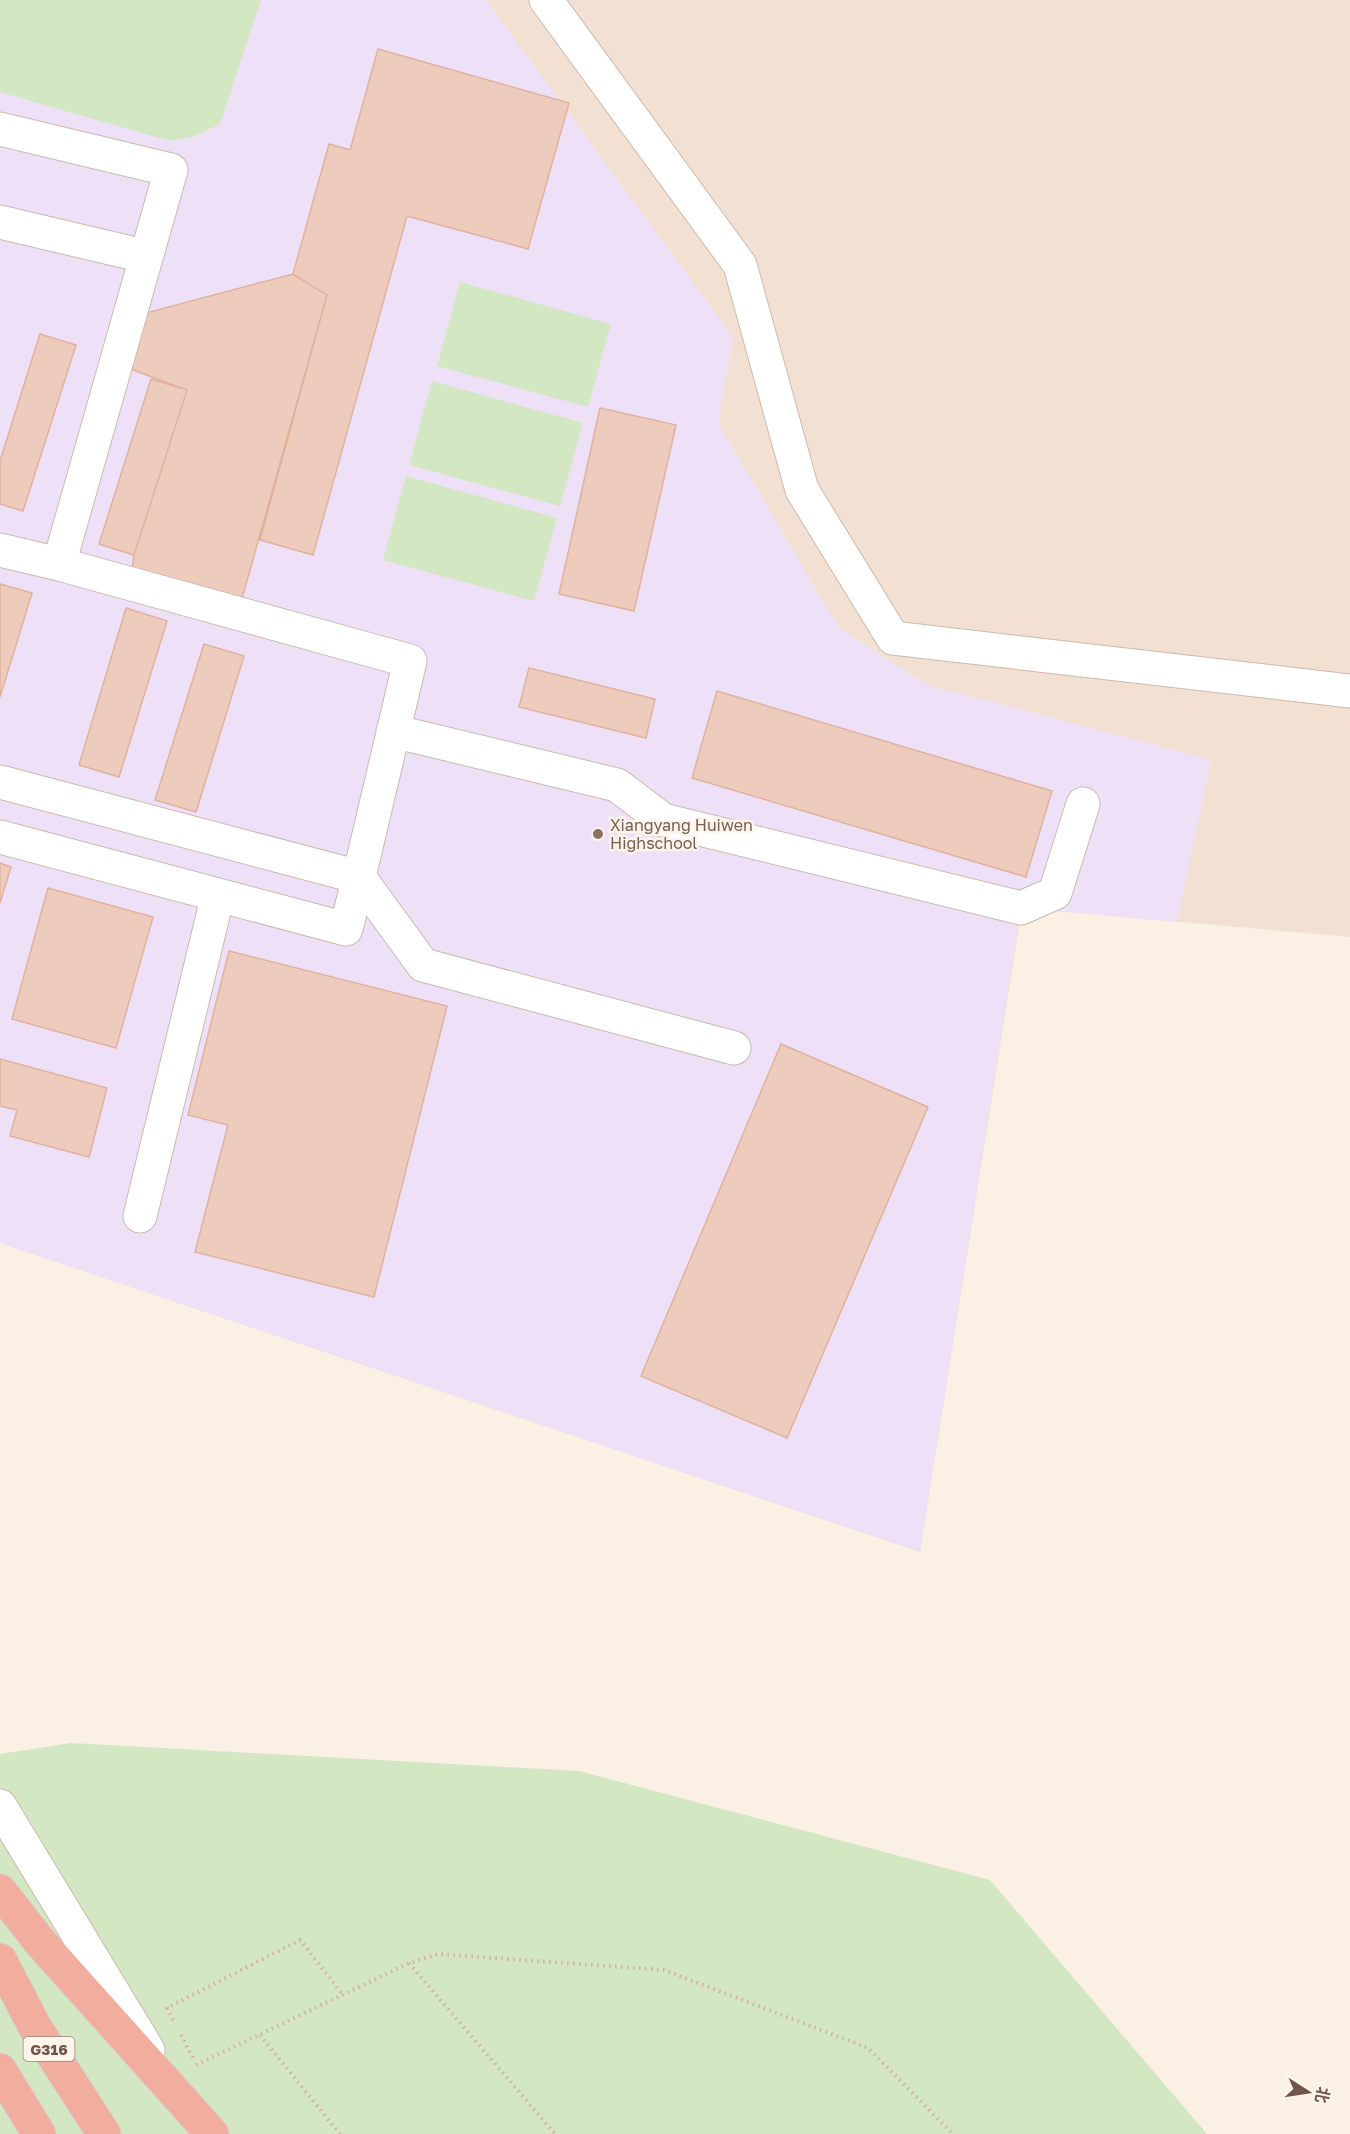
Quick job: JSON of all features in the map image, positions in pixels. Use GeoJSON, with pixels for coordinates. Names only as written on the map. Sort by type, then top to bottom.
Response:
{"type":"FeatureCollection","features":[{"type":"Feature","properties":{"kind":"highway"},"geometry":{"type":"LineString","coordinates":[[0,1891],[40,1942],[212,2134]]}},
{"type":"Feature","properties":{"kind":"highway","name":"G316"},"geometry":{"type":"LineString","coordinates":[[0,1960],[35,2027],[104,2134]]}},
{"type":"Feature","properties":{"kind":"highway","name":"G316"},"geometry":{"type":"LineString","coordinates":[[0,2070],[39,2134]]}},
{"type":"Feature","properties":{"kind":"street"},"geometry":{"type":"LineString","coordinates":[[546,0],[740,266],[802,490],[893,638],[1350,691]]}},
{"type":"Feature","properties":{"kind":"street"},"geometry":{"type":"LineString","coordinates":[[0,129],[171,170],[144,256],[59,564]]}},
{"type":"Feature","properties":{"kind":"street"},"geometry":{"type":"LineString","coordinates":[[0,222],[144,256]]}},
{"type":"Feature","properties":{"kind":"street"},"geometry":{"type":"LineString","coordinates":[[0,550],[59,564],[410,661],[346,929],[0,837]]}},
{"type":"Feature","properties":{"kind":"street"},"geometry":{"type":"LineString","coordinates":[[393,731],[617,785],[663,820],[1022,908],[1055,893],[1083,804]]}},
{"type":"Feature","properties":{"kind":"street"},"geometry":{"type":"LineString","coordinates":[[0,782],[358,877],[423,965],[734,1048]]}},
{"type":"Feature","properties":{"kind":"street"},"geometry":{"type":"LineString","coordinates":[[140,1216],[218,895]]}},
{"type":"Feature","properties":{"kind":"street"},"geometry":{"type":"LineString","coordinates":[[0,1806],[166,2080]]}},
{"type":"Feature","properties":{"kind":"path"},"geometry":{"type":"LineString","coordinates":[[197,2065],[167,2008],[300,1940],[343,1995]]}},
{"type":"Feature","properties":{"kind":"path"},"geometry":{"type":"LineString","coordinates":[[166,2080],[409,1963],[438,1953],[664,1970],[868,2048],[953,2134]]}},
{"type":"Feature","properties":{"kind":"path"},"geometry":{"type":"LineString","coordinates":[[409,1963],[555,2134]]}},
{"type":"Feature","properties":{"kind":"path"},"geometry":{"type":"LineString","coordinates":[[260,2035],[340,2134]]}},
{"type":"Feature","properties":{"kind":"shaded area","name":"Xiangyang Huiwen Highschool"},"geometry":{"type":"Polygon","coordinates":[[[0,0],[1350,0],[1350,937],[1022,908],[920,1552],[0,1243],[0,0]]]}},
{"type":"Feature","properties":{"kind":"shaded area","name":"Xiangyang Huiwen Highschool"},"geometry":{"type":"Polygon","coordinates":[[[0,0],[486,0],[733,337],[718,423],[839,628],[928,685],[1211,760],[1177,922],[1021,908],[920,1552],[0,1243],[0,0]]]}},
{"type":"Feature","properties":{"kind":"green space"},"geometry":{"type":"Polygon","coordinates":[[[0,0],[261,0],[220,124],[193,137],[170,141],[0,92],[0,0]]]}},
{"type":"Feature","properties":{"kind":"green space"},"geometry":{"type":"Polygon","coordinates":[[[460,282],[611,324],[588,407],[437,366],[460,282]]]}},
{"type":"Feature","properties":{"kind":"green space"},"geometry":{"type":"Polygon","coordinates":[[[432,381],[583,423],[560,506],[409,465],[432,381]]]}},
{"type":"Feature","properties":{"kind":"green space"},"geometry":{"type":"Polygon","coordinates":[[[406,476],[557,518],[534,601],[383,560],[406,476]]]}},
{"type":"Feature","properties":{"kind":"green space"},"geometry":{"type":"Polygon","coordinates":[[[71,1743],[579,1771],[990,1880],[1207,2134],[0,2134],[0,1754],[71,1743]]]}},
{"type":"Feature","properties":{"kind":"building"},"geometry":{"type":"Polygon","coordinates":[[[378,49],[569,103],[528,249],[407,216],[313,555],[260,540],[327,295],[293,274],[329,144],[350,150],[378,49]]]}},
{"type":"Feature","properties":{"kind":"building"},"geometry":{"type":"Polygon","coordinates":[[[293,274],[327,295],[238,613],[130,583],[134,555],[187,390],[114,363],[127,318],[293,274]]]}},
{"type":"Feature","properties":{"kind":"building"},"geometry":{"type":"Polygon","coordinates":[[[40,334],[76,345],[23,511],[0,504],[0,461],[40,334]]]}},
{"type":"Feature","properties":{"kind":"building"},"geometry":{"type":"Polygon","coordinates":[[[151,379],[187,390],[134,555],[99,544],[151,379]]]}},
{"type":"Feature","properties":{"kind":"building"},"geometry":{"type":"Polygon","coordinates":[[[600,408],[676,425],[634,611],[559,594],[600,408]]]}},
{"type":"Feature","properties":{"kind":"building"},"geometry":{"type":"Polygon","coordinates":[[[0,584],[32,593],[0,697],[0,584]]]}},
{"type":"Feature","properties":{"kind":"building"},"geometry":{"type":"Polygon","coordinates":[[[126,608],[167,621],[119,777],[79,765],[126,608]]]}},
{"type":"Feature","properties":{"kind":"building"},"geometry":{"type":"Polygon","coordinates":[[[204,644],[244,656],[196,812],[155,800],[204,644]]]}},
{"type":"Feature","properties":{"kind":"building"},"geometry":{"type":"Polygon","coordinates":[[[529,668],[655,699],[646,738],[519,707],[529,668]]]}},
{"type":"Feature","properties":{"kind":"building"},"geometry":{"type":"Polygon","coordinates":[[[717,691],[1052,791],[1026,877],[692,778],[717,691]]]}},
{"type":"Feature","properties":{"kind":"building"},"geometry":{"type":"Polygon","coordinates":[[[0,863],[11,867],[0,903],[0,863]]]}},
{"type":"Feature","properties":{"kind":"building"},"geometry":{"type":"Polygon","coordinates":[[[48,888],[153,917],[116,1048],[12,1019],[48,888]]]}},
{"type":"Feature","properties":{"kind":"building"},"geometry":{"type":"Polygon","coordinates":[[[229,951],[447,1006],[374,1297],[195,1252],[228,1125],[188,1115],[229,951]]]}},
{"type":"Feature","properties":{"kind":"building"},"geometry":{"type":"Polygon","coordinates":[[[781,1044],[928,1107],[787,1438],[641,1376],[781,1044]]]}},
{"type":"Feature","properties":{"kind":"building"},"geometry":{"type":"Polygon","coordinates":[[[0,1059],[107,1088],[89,1157],[10,1136],[17,1110],[0,1106],[0,1059]]]}},
{"type":"Feature","properties":{"kind":"place","name":"Xiangyang Huiwen Highschool"},"geometry":{"type":"Point","coordinates":[598,834]}}]}
